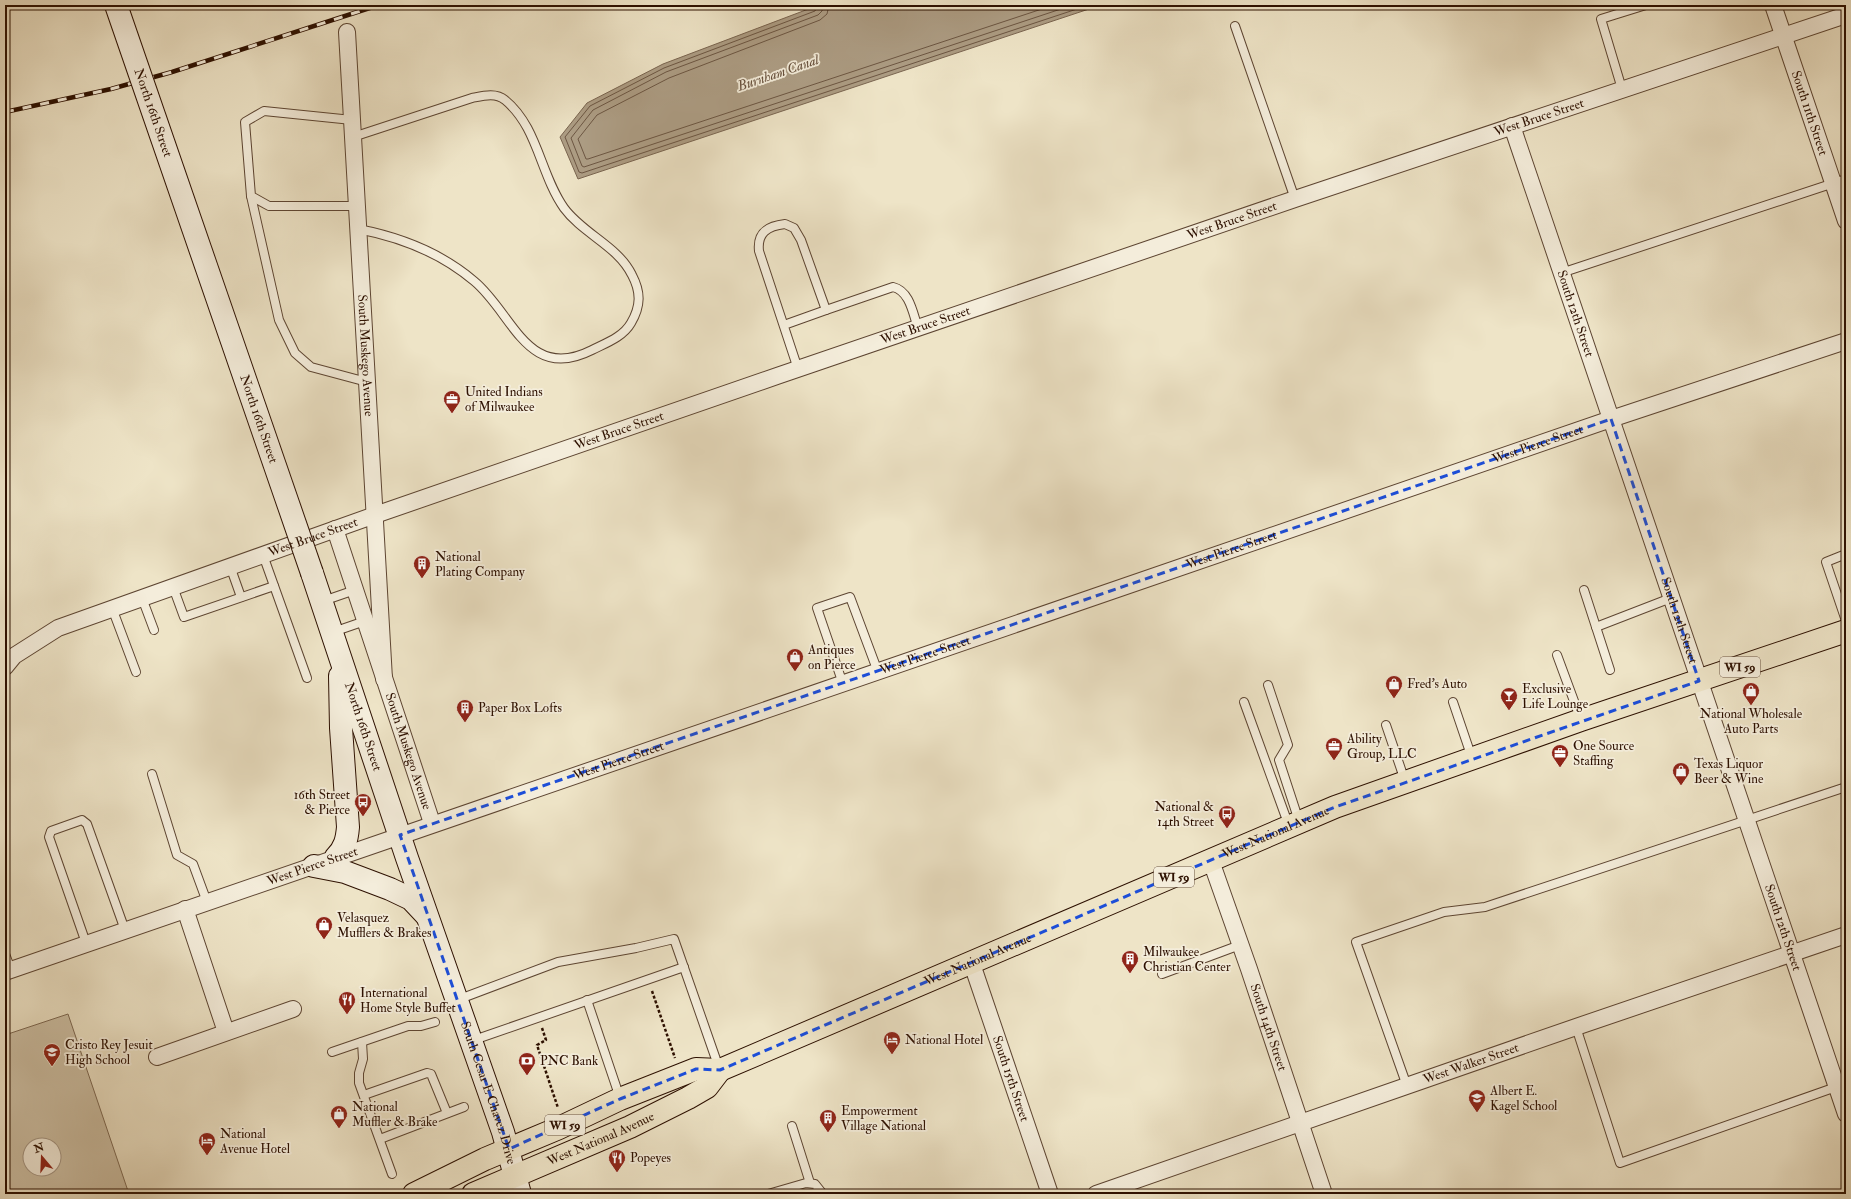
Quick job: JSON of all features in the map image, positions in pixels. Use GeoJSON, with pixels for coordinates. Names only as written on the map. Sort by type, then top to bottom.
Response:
{"type":"FeatureCollection","features":[{"type":"Feature","properties":{"kind":"main road","name":"North 16th Street"},"geometry":{"type":"LineString","coordinates":[[116,5],[400,835]]}},
{"type":"Feature","properties":{"kind":"main road","name":"West National Avenue"},"geometry":{"type":"LineString","coordinates":[[414,1194],[620,1099],[696,1069],[720,1070],[972,964],[1335,807],[1581,720],[1846,631]]}},
{"type":"Feature","properties":{"kind":"main road"},"geometry":{"type":"LineString","coordinates":[[336,857],[342,851],[347,839],[342,744],[340,656]]}},
{"type":"Feature","properties":{"kind":"main road","name":"South Cesar E Chavez Drive"},"geometry":{"type":"LineString","coordinates":[[400,835],[509,1149],[518,1185]]}},
{"type":"Feature","properties":{"kind":"main road"},"geometry":{"type":"LineString","coordinates":[[314,866],[345,872],[390,889],[411,899],[428,917]]}},
{"type":"Feature","properties":{"kind":"main road","name":"West National Avenue"},"geometry":{"type":"LineString","coordinates":[[473,1194],[518,1185],[707,1087],[720,1070]]}},
{"type":"Feature","properties":{"kind":"main road"},"geometry":{"type":"LineString","coordinates":[[620,1099],[630,1127]]}},
{"type":"Feature","properties":{"kind":"street","name":"South 11th Street"},"geometry":{"type":"LineString","coordinates":[[1773,5],[1783,36],[1840,181],[1846,221]]}},
{"type":"Feature","properties":{"kind":"street","name":"West Bruce Street"},"geometry":{"type":"LineString","coordinates":[[8,660],[58,628],[375,514],[1295,199],[1846,15]]}},
{"type":"Feature","properties":{"kind":"street","name":"South Muskego Avenue"},"geometry":{"type":"LineString","coordinates":[[347,32],[384,679]]}},
{"type":"Feature","properties":{"kind":"street","name":"South 12th Street"},"geometry":{"type":"LineString","coordinates":[[1512,126],[1560,273],[1611,419],[1846,1114]]}},
{"type":"Feature","properties":{"kind":"street","name":"West Pierce Street"},"geometry":{"type":"LineString","coordinates":[[8,971],[314,866],[432,823],[843,684],[1611,419],[1846,341]]}},
{"type":"Feature","properties":{"kind":"street","name":"South Muskego Avenue"},"geometry":{"type":"LineString","coordinates":[[335,529],[432,823]]}},
{"type":"Feature","properties":{"kind":"street","name":"South 14th Street"},"geometry":{"type":"LineString","coordinates":[[1210,861],[1324,1194]]}},
{"type":"Feature","properties":{"kind":"street"},"geometry":{"type":"LineString","coordinates":[[185,909],[226,1032]]}},
{"type":"Feature","properties":{"kind":"street","name":"West Walker Street"},"geometry":{"type":"LineString","coordinates":[[1096,1194],[1846,935]]}},
{"type":"Feature","properties":{"kind":"street","name":"South 15th Street"},"geometry":{"type":"LineString","coordinates":[[972,964],[1050,1194]]}},
{"type":"Feature","properties":{"kind":"street"},"geometry":{"type":"LineString","coordinates":[[157,1057],[293,1009]]}},
{"type":"Feature","properties":{"kind":"lane"},"geometry":{"type":"LineString","coordinates":[[1622,89],[1601,19],[1646,5]]}},
{"type":"Feature","properties":{"kind":"lane"},"geometry":{"type":"LineString","coordinates":[[1235,26],[1295,199]]}},
{"type":"Feature","properties":{"kind":"lane"},"geometry":{"type":"LineString","coordinates":[[353,137],[472,98],[491,95],[504,98],[518,112],[534,140],[550,184],[565,209],[586,230],[616,254],[632,274],[640,295],[635,316],[629,327],[615,338],[587,352],[563,359],[546,355],[531,348],[520,339],[498,306],[474,281],[445,261],[401,239],[358,229]]}},
{"type":"Feature","properties":{"kind":"lane"},"geometry":{"type":"LineString","coordinates":[[352,120],[264,111],[245,122],[251,196],[278,320],[295,353],[311,367],[367,382]]}},
{"type":"Feature","properties":{"kind":"lane"},"geometry":{"type":"LineString","coordinates":[[1560,273],[1840,181]]}},
{"type":"Feature","properties":{"kind":"lane"},"geometry":{"type":"LineString","coordinates":[[251,196],[269,206],[357,206]]}},
{"type":"Feature","properties":{"kind":"lane"},"geometry":{"type":"LineString","coordinates":[[798,369],[759,251],[758,243],[763,232],[779,224],[785,224],[794,228],[802,240],[826,310]]}},
{"type":"Feature","properties":{"kind":"lane"},"geometry":{"type":"LineString","coordinates":[[784,325],[893,287],[898,288],[907,298],[918,328]]}},
{"type":"Feature","properties":{"kind":"lane"},"geometry":{"type":"LineString","coordinates":[[1846,554],[1826,562],[1846,621]]}},
{"type":"Feature","properties":{"kind":"lane"},"geometry":{"type":"LineString","coordinates":[[263,555],[307,678]]}},
{"type":"Feature","properties":{"kind":"lane"},"geometry":{"type":"LineString","coordinates":[[230,566],[241,597]]}},
{"type":"Feature","properties":{"kind":"lane"},"geometry":{"type":"LineString","coordinates":[[174,586],[184,617],[274,586]]}},
{"type":"Feature","properties":{"kind":"lane"},"geometry":{"type":"LineString","coordinates":[[324,601],[355,590]]}},
{"type":"Feature","properties":{"kind":"lane"},"geometry":{"type":"LineString","coordinates":[[1584,590],[1610,670]]}},
{"type":"Feature","properties":{"kind":"lane"},"geometry":{"type":"LineString","coordinates":[[843,684],[817,608],[850,597],[878,672]]}},
{"type":"Feature","properties":{"kind":"lane"},"geometry":{"type":"LineString","coordinates":[[142,598],[154,630]]}},
{"type":"Feature","properties":{"kind":"lane"},"geometry":{"type":"LineString","coordinates":[[1596,626],[1671,598]]}},
{"type":"Feature","properties":{"kind":"lane"},"geometry":{"type":"LineString","coordinates":[[112,608],[136,672]]}},
{"type":"Feature","properties":{"kind":"lane"},"geometry":{"type":"LineString","coordinates":[[336,631],[365,621]]}},
{"type":"Feature","properties":{"kind":"lane"},"geometry":{"type":"LineString","coordinates":[[1557,655],[1581,720]]}},
{"type":"Feature","properties":{"kind":"lane"},"geometry":{"type":"LineString","coordinates":[[1268,685],[1288,745],[1279,760],[1295,824]]}},
{"type":"Feature","properties":{"kind":"lane"},"geometry":{"type":"LineString","coordinates":[[1244,702],[1295,824]]}},
{"type":"Feature","properties":{"kind":"lane"},"geometry":{"type":"LineString","coordinates":[[1453,702],[1472,759]]}},
{"type":"Feature","properties":{"kind":"lane"},"geometry":{"type":"LineString","coordinates":[[1386,725],[1405,781]]}},
{"type":"Feature","properties":{"kind":"lane"},"geometry":{"type":"LineString","coordinates":[[152,774],[177,855],[193,864],[207,902]]}},
{"type":"Feature","properties":{"kind":"lane"},"geometry":{"type":"LineString","coordinates":[[1407,1086],[1356,942],[1444,912],[1485,907],[1846,787]]}},
{"type":"Feature","properties":{"kind":"lane"},"geometry":{"type":"LineString","coordinates":[[86,943],[49,837],[51,831],[82,820],[87,824],[124,930]]}},
{"type":"Feature","properties":{"kind":"lane"},"geometry":{"type":"LineString","coordinates":[[457,1000],[558,962],[636,948],[674,939],[720,1070]]}},
{"type":"Feature","properties":{"kind":"lane"},"geometry":{"type":"LineString","coordinates":[[1162,974],[1240,945]]}},
{"type":"Feature","properties":{"kind":"lane"},"geometry":{"type":"LineString","coordinates":[[5,954],[8,971]]}},
{"type":"Feature","properties":{"kind":"lane"},"geometry":{"type":"LineString","coordinates":[[471,1041],[538,1016],[684,967]]}},
{"type":"Feature","properties":{"kind":"lane"},"geometry":{"type":"LineString","coordinates":[[587,1000],[620,1099]]}},
{"type":"Feature","properties":{"kind":"lane"},"geometry":{"type":"LineString","coordinates":[[332,1052],[408,1026],[421,1026],[435,1022]]}},
{"type":"Feature","properties":{"kind":"lane"},"geometry":{"type":"LineString","coordinates":[[1576,1027],[1620,1163],[1836,1087]]}},
{"type":"Feature","properties":{"kind":"lane"},"geometry":{"type":"LineString","coordinates":[[362,1042],[363,1059],[359,1073],[359,1083],[392,1174]]}},
{"type":"Feature","properties":{"kind":"lane"},"geometry":{"type":"LineString","coordinates":[[364,1095],[427,1073],[431,1074],[447,1113]]}},
{"type":"Feature","properties":{"kind":"lane"},"geometry":{"type":"LineString","coordinates":[[380,1139],[464,1107]]}},
{"type":"Feature","properties":{"kind":"lane"},"geometry":{"type":"LineString","coordinates":[[792,1126],[810,1183]]}},
{"type":"Feature","properties":{"kind":"lane"},"geometry":{"type":"LineString","coordinates":[[768,1194],[792,1186],[810,1183],[815,1184],[823,1194]]}},
{"type":"Feature","properties":{"kind":"path"},"geometry":{"type":"LineString","coordinates":[[648,979],[676,1060]]}},
{"type":"Feature","properties":{"kind":"path"},"geometry":{"type":"LineString","coordinates":[[544,1035],[546,1040],[537,1045],[558,1108]]}},
{"type":"Feature","properties":{"kind":"highlighted area"},"geometry":{"type":"Polygon","coordinates":[[[1611,419],[1699,681],[1335,807],[720,1070],[696,1069],[620,1099],[509,1149],[400,835],[1611,419]]]}},
{"type":"Feature","properties":{"kind":"shaded area","name":"Cristo Rey Jesuit High School"},"geometry":{"type":"Polygon","coordinates":[[[68,1014],[129,1194],[5,1194],[5,1035],[68,1014]]]}},
{"type":"Feature","properties":{"kind":"water","name":"Burnham Canal"},"geometry":{"type":"Polygon","coordinates":[[[819,5],[1101,5],[578,179],[560,137],[587,103],[663,64],[819,5]]]}},
{"type":"Feature","properties":{"kind":"railway"},"geometry":{"type":"LineString","coordinates":[[5,112],[111,89],[172,72],[379,5]]}},
{"type":"Feature","properties":{"kind":"place","name":"United Indians of Milwaukee"},"geometry":{"type":"Point","coordinates":[452,414]}},
{"type":"Feature","properties":{"kind":"place","name":"National Plating Company"},"geometry":{"type":"Point","coordinates":[422,579]}},
{"type":"Feature","properties":{"kind":"place","name":"Antiques on Pierce"},"geometry":{"type":"Point","coordinates":[795,672]}},
{"type":"Feature","properties":{"kind":"place","name":"Fred's Auto"},"geometry":{"type":"Point","coordinates":[1394,699]}},
{"type":"Feature","properties":{"kind":"place","name":"National Wholesale Auto Parts"},"geometry":{"type":"Point","coordinates":[1751,706]}},
{"type":"Feature","properties":{"kind":"place","name":"Exclusive Life Lounge"},"geometry":{"type":"Point","coordinates":[1509,711]}},
{"type":"Feature","properties":{"kind":"place","name":"Paper Box Lofts"},"geometry":{"type":"Point","coordinates":[465,723]}},
{"type":"Feature","properties":{"kind":"place","name":"Ability Group, LLC"},"geometry":{"type":"Point","coordinates":[1334,761]}},
{"type":"Feature","properties":{"kind":"place","name":"One Source Staffing"},"geometry":{"type":"Point","coordinates":[1560,768]}},
{"type":"Feature","properties":{"kind":"place","name":"Texas Liquor Beer & Wine"},"geometry":{"type":"Point","coordinates":[1681,786]}},
{"type":"Feature","properties":{"kind":"place","name":"16th Street & Pierce"},"geometry":{"type":"Point","coordinates":[363,817]}},
{"type":"Feature","properties":{"kind":"place","name":"National & 14th Street"},"geometry":{"type":"Point","coordinates":[1227,829]}},
{"type":"Feature","properties":{"kind":"place","name":"Velasquez Mufflers & Brakes"},"geometry":{"type":"Point","coordinates":[324,940]}},
{"type":"Feature","properties":{"kind":"place","name":"Milwaukee Christian Center"},"geometry":{"type":"Point","coordinates":[1130,974]}},
{"type":"Feature","properties":{"kind":"place","name":"International Home Style Buffet"},"geometry":{"type":"Point","coordinates":[347,1015]}},
{"type":"Feature","properties":{"kind":"place","name":"National Hotel"},"geometry":{"type":"Point","coordinates":[892,1055]}},
{"type":"Feature","properties":{"kind":"place","name":"Cristo Rey Jesuit High School"},"geometry":{"type":"Point","coordinates":[52,1067]}},
{"type":"Feature","properties":{"kind":"place","name":"PNC Bank"},"geometry":{"type":"Point","coordinates":[527,1076]}},
{"type":"Feature","properties":{"kind":"place","name":"Albert E. Kagel School"},"geometry":{"type":"Point","coordinates":[1477,1113]}},
{"type":"Feature","properties":{"kind":"place","name":"National Muffler & Brake"},"geometry":{"type":"Point","coordinates":[339,1129]}},
{"type":"Feature","properties":{"kind":"place","name":"Empowerment Village National"},"geometry":{"type":"Point","coordinates":[828,1133]}},
{"type":"Feature","properties":{"kind":"place","name":"National Avenue Hotel"},"geometry":{"type":"Point","coordinates":[207,1156]}},
{"type":"Feature","properties":{"kind":"place","name":"Popeyes"},"geometry":{"type":"Point","coordinates":[617,1173]}}]}
